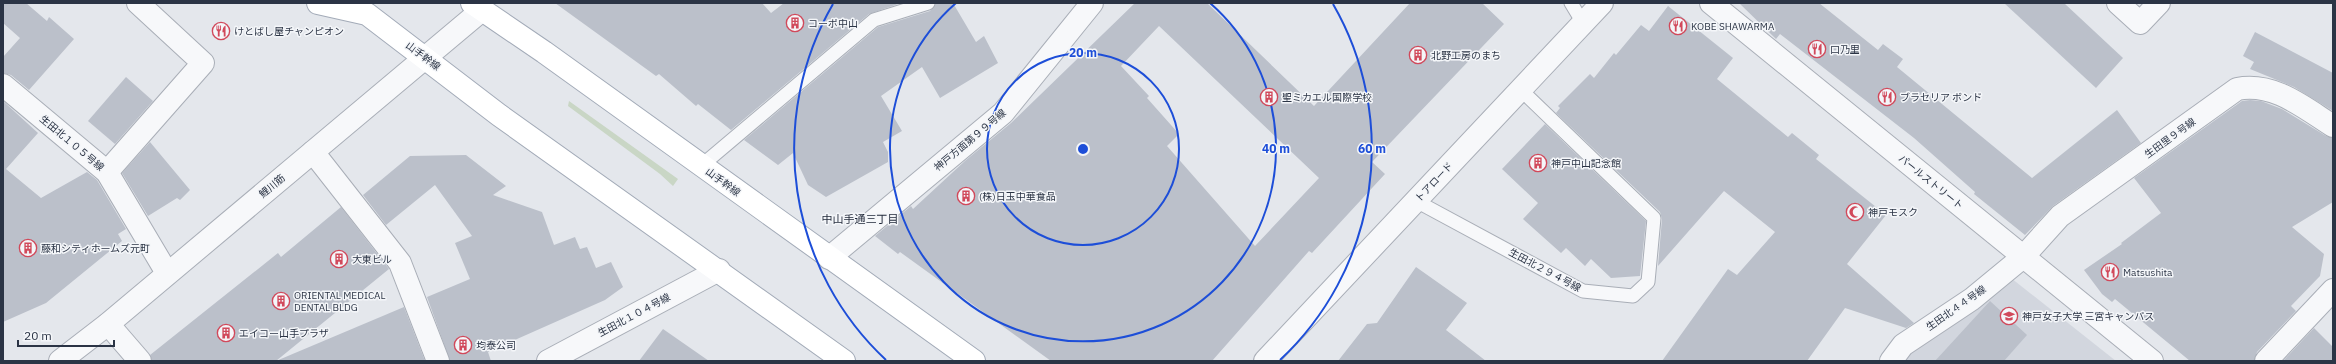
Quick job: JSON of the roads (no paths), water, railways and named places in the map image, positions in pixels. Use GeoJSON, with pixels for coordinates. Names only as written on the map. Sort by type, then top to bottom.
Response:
{"type":"FeatureCollection","features":[{"type":"Feature","properties":{"kind":"main road"},"geometry":{"type":"LineString","coordinates":[[318,3],[359,9]]}},
{"type":"Feature","properties":{"kind":"main road","name":"山手幹線"},"geometry":{"type":"LineString","coordinates":[[477,6],[974,361]]}},
{"type":"Feature","properties":{"kind":"main road","name":"山手幹線"},"geometry":{"type":"LineString","coordinates":[[359,9],[426,58],[499,115],[719,270],[844,361]]}},
{"type":"Feature","properties":{"kind":"street"},"geometry":{"type":"LineString","coordinates":[[107,172],[203,63],[138,3]]}},
{"type":"Feature","properties":{"kind":"street","name":"神戸方面第９９号線"},"geometry":{"type":"LineString","coordinates":[[829,258],[1003,113],[1092,3]]}},
{"type":"Feature","properties":{"kind":"street","name":"トアロード"},"geometry":{"type":"LineString","coordinates":[[1265,361],[1602,3]]}},
{"type":"Feature","properties":{"kind":"street","name":"パールストリート"},"geometry":{"type":"LineString","coordinates":[[1711,3],[2152,361]]}},
{"type":"Feature","properties":{"kind":"street"},"geometry":{"type":"LineString","coordinates":[[2118,3],[2140,23],[2159,3]]}},
{"type":"Feature","properties":{"kind":"street","name":"鯉川筋"},"geometry":{"type":"LineString","coordinates":[[60,361],[108,324],[167,273],[426,58],[477,6]]}},
{"type":"Feature","properties":{"kind":"street","name":"生田北１０５号線"},"geometry":{"type":"LineString","coordinates":[[3,85],[107,172],[167,273]]}},
{"type":"Feature","properties":{"kind":"street","name":"生田里９号線"},"geometry":{"type":"LineString","coordinates":[[2023,257],[2060,216],[2237,89],[2252,87],[2271,90],[2288,97],[2333,126]]}},
{"type":"Feature","properties":{"kind":"street"},"geometry":{"type":"LineString","coordinates":[[313,152],[400,263],[438,361]]}},
{"type":"Feature","properties":{"kind":"street","name":"生田北４４号線"},"geometry":{"type":"LineString","coordinates":[[1890,361],[1903,345],[1972,299],[2023,257]]}},
{"type":"Feature","properties":{"kind":"street","name":"生田北１０４号線"},"geometry":{"type":"LineString","coordinates":[[548,361],[719,270]]}},
{"type":"Feature","properties":{"kind":"street"},"geometry":{"type":"LineString","coordinates":[[2266,361],[2333,290]]}},
{"type":"Feature","properties":{"kind":"street"},"geometry":{"type":"LineString","coordinates":[[108,324],[140,361]]}},
{"type":"Feature","properties":{"kind":"lane"},"geometry":{"type":"LineString","coordinates":[[701,166],[730,139],[874,20],[928,3]]}},
{"type":"Feature","properties":{"kind":"lane"},"geometry":{"type":"LineString","coordinates":[[1571,3],[1583,23]]}},
{"type":"Feature","properties":{"kind":"lane","name":"生田北２９４号線"},"geometry":{"type":"LineString","coordinates":[[1416,201],[1583,291],[1633,296],[1648,282],[1654,218],[1521,90]]}},
{"type":"Feature","properties":{"kind":"place","name":"コーポ中山"},"geometry":{"type":"Point","coordinates":[795,23]}},
{"type":"Feature","properties":{"kind":"place","name":"KOBE SHAWARMA"},"geometry":{"type":"Point","coordinates":[1678,26]}},
{"type":"Feature","properties":{"kind":"place","name":"けとばし屋チャンピオン"},"geometry":{"type":"Point","coordinates":[221,31]}},
{"type":"Feature","properties":{"kind":"place","name":"口乃里"},"geometry":{"type":"Point","coordinates":[1817,49]}},
{"type":"Feature","properties":{"kind":"place","name":"北野工房のまち"},"geometry":{"type":"Point","coordinates":[1418,55]}},
{"type":"Feature","properties":{"kind":"place","name":"聖ミカエル国際学校"},"geometry":{"type":"Point","coordinates":[1269,97]}},
{"type":"Feature","properties":{"kind":"place","name":"ブラセリア ボンド"},"geometry":{"type":"Point","coordinates":[1887,97]}},
{"type":"Feature","properties":{"kind":"place","name":"神戸中山記念館"},"geometry":{"type":"Point","coordinates":[1538,163]}},
{"type":"Feature","properties":{"kind":"place","name":"(株)日玉中華食品"},"geometry":{"type":"Point","coordinates":[966,196]}},
{"type":"Feature","properties":{"kind":"place","name":"神戸モスク"},"geometry":{"type":"Point","coordinates":[1855,212]}},
{"type":"Feature","properties":{"kind":"place","name":"藤和シティホームズ元町"},"geometry":{"type":"Point","coordinates":[28,248]}},
{"type":"Feature","properties":{"kind":"place","name":"大東ビル"},"geometry":{"type":"Point","coordinates":[339,259]}},
{"type":"Feature","properties":{"kind":"place","name":"Matsushita"},"geometry":{"type":"Point","coordinates":[2110,272]}},
{"type":"Feature","properties":{"kind":"place","name":"ORIENTAL MEDICAL DENTAL BLDG"},"geometry":{"type":"Point","coordinates":[281,301]}},
{"type":"Feature","properties":{"kind":"place","name":"神戸女子大学 三宮キャンパス"},"geometry":{"type":"Point","coordinates":[2009,316]}},
{"type":"Feature","properties":{"kind":"place","name":"エイコー山手プラザ"},"geometry":{"type":"Point","coordinates":[226,333]}},
{"type":"Feature","properties":{"kind":"place","name":"均泰公司"},"geometry":{"type":"Point","coordinates":[463,345]}},
{"type":"Feature","properties":{"kind":"district","name":"中山手通三丁目"},"geometry":{"type":"Point","coordinates":[860,219]}}]}
